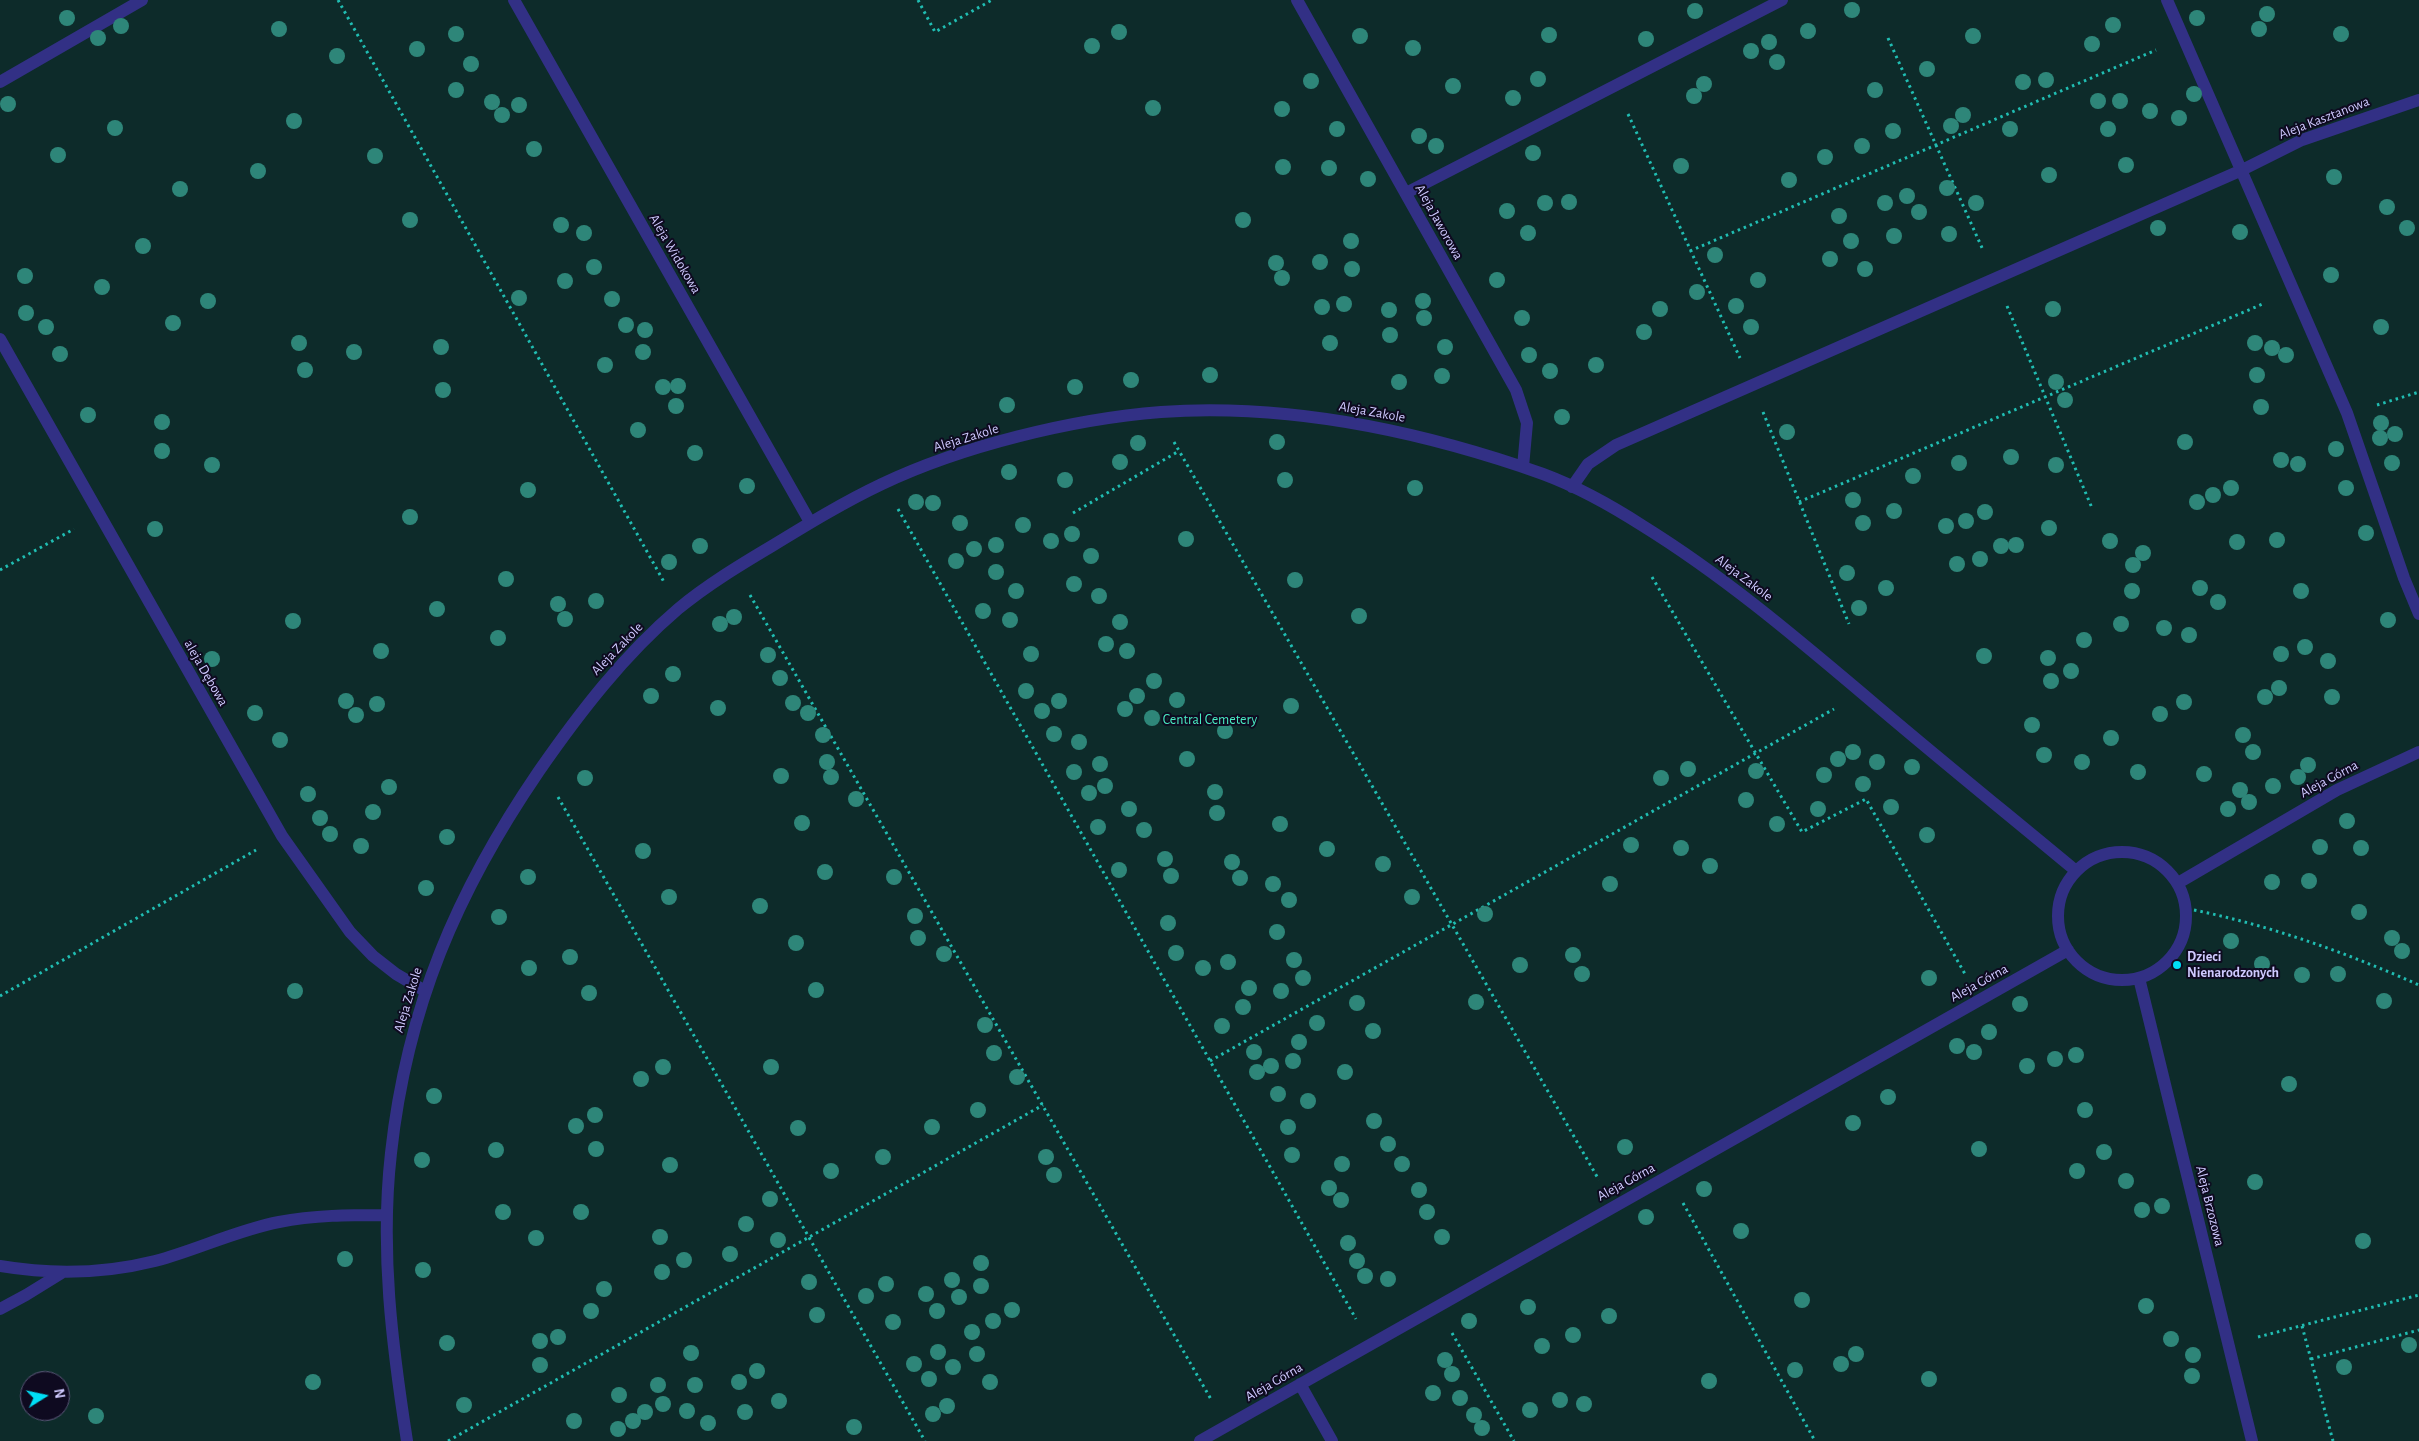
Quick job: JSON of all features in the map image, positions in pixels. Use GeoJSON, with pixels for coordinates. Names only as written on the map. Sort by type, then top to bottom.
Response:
{"type":"FeatureCollection","features":[{"type":"Feature","properties":{"kind":"street"},"geometry":{"type":"LineString","coordinates":[[0,82],[142,0]]}},
{"type":"Feature","properties":{"kind":"street","name":"Aleja Widokowa"},"geometry":{"type":"LineString","coordinates":[[514,0],[810,522]]}},
{"type":"Feature","properties":{"kind":"street","name":"Aleja Jaworowa"},"geometry":{"type":"LineString","coordinates":[[1297,0],[1516,390],[1527,423],[1523,467]]}},
{"type":"Feature","properties":{"kind":"street"},"geometry":{"type":"LineString","coordinates":[[1406,194],[1782,0]]}},
{"type":"Feature","properties":{"kind":"street"},"geometry":{"type":"LineString","coordinates":[[2167,0],[2347,413],[2404,578],[2419,614]]}},
{"type":"Feature","properties":{"kind":"street","name":"Aleja Kasztanowa"},"geometry":{"type":"LineString","coordinates":[[1572,487],[1588,464],[1602,453],[1752,385],[2242,170],[2302,140],[2419,100]]}},
{"type":"Feature","properties":{"kind":"street","name":"aleja Dębowa"},"geometry":{"type":"LineString","coordinates":[[0,339],[282,836],[350,932],[373,956],[396,974],[425,991]]}},
{"type":"Feature","properties":{"kind":"street","name":"Aleja Zakole"},"geometry":{"type":"LineString","coordinates":[[407,1441],[391,1326],[385,1215],[391,1151],[400,1094],[425,991],[443,941],[497,835],[578,716],[617,669],[679,608],[735,569],[810,522],[883,483],[943,460],[1049,430],[1132,415],[1214,411],[1304,416],[1352,422],[1430,439],[1523,467],[1609,504],[1684,552],[1747,598],[2076,871]]}},
{"type":"Feature","properties":{"kind":"street","name":"Aleja Górna"},"geometry":{"type":"LineString","coordinates":[[2178,883],[2337,790],[2419,752]]}},
{"type":"Feature","properties":{"kind":"street"},"geometry":{"type":"LineString","coordinates":[[2108,852],[2130,852],[2155,860],[2168,870],[2178,883],[2186,908],[2186,924],[2182,940],[2174,954],[2158,969],[2139,978],[2117,980],[2097,975],[2082,966],[2068,950],[2059,930],[2058,909],[2066,884],[2076,871],[2089,861],[2108,852]]}},
{"type":"Feature","properties":{"kind":"street","name":"Aleja Górna"},"geometry":{"type":"LineString","coordinates":[[1200,1441],[2068,950]]}},
{"type":"Feature","properties":{"kind":"street","name":"Aleja Brzozowa"},"geometry":{"type":"LineString","coordinates":[[2139,978],[2252,1441]]}},
{"type":"Feature","properties":{"kind":"street"},"geometry":{"type":"LineString","coordinates":[[0,1266],[60,1274],[106,1270],[154,1261],[278,1222],[339,1215],[385,1215]]}},
{"type":"Feature","properties":{"kind":"street"},"geometry":{"type":"LineString","coordinates":[[0,1309],[60,1274]]}},
{"type":"Feature","properties":{"kind":"street"},"geometry":{"type":"LineString","coordinates":[[1300,1384],[1332,1441]]}},
{"type":"Feature","properties":{"kind":"path"},"geometry":{"type":"LineString","coordinates":[[338,0],[679,608]]}},
{"type":"Feature","properties":{"kind":"path"},"geometry":{"type":"LineString","coordinates":[[918,0],[936,32],[992,0]]}},
{"type":"Feature","properties":{"kind":"path"},"geometry":{"type":"LineString","coordinates":[[1690,252],[2184,38]]}},
{"type":"Feature","properties":{"kind":"path"},"geometry":{"type":"LineString","coordinates":[[1615,86],[1752,385],[1849,624]]}},
{"type":"Feature","properties":{"kind":"path"},"geometry":{"type":"LineString","coordinates":[[1799,502],[2294,291]]}},
{"type":"Feature","properties":{"kind":"path"},"geometry":{"type":"LineString","coordinates":[[2347,413],[2419,392]]}},
{"type":"Feature","properties":{"kind":"path"},"geometry":{"type":"LineString","coordinates":[[1157,413],[1614,1206]]}},
{"type":"Feature","properties":{"kind":"path"},"geometry":{"type":"LineString","coordinates":[[1073,513],[1179,451]]}},
{"type":"Feature","properties":{"kind":"path"},"geometry":{"type":"LineString","coordinates":[[900,512],[1370,1344]]}},
{"type":"Feature","properties":{"kind":"path"},"geometry":{"type":"LineString","coordinates":[[0,570],[99,514]]}},
{"type":"Feature","properties":{"kind":"path"},"geometry":{"type":"LineString","coordinates":[[1652,577],[1802,832],[1866,799],[1979,1000]]}},
{"type":"Feature","properties":{"kind":"path"},"geometry":{"type":"LineString","coordinates":[[751,598],[1227,1426]]}},
{"type":"Feature","properties":{"kind":"path"},"geometry":{"type":"LineString","coordinates":[[1210,1061],[1862,693]]}},
{"type":"Feature","properties":{"kind":"path"},"geometry":{"type":"LineString","coordinates":[[541,768],[925,1441]]}},
{"type":"Feature","properties":{"kind":"path"},"geometry":{"type":"LineString","coordinates":[[0,996],[282,836]]}},
{"type":"Feature","properties":{"kind":"path"},"geometry":{"type":"LineString","coordinates":[[2186,908],[2262,926],[2302,939],[2419,985]]}},
{"type":"Feature","properties":{"kind":"path"},"geometry":{"type":"LineString","coordinates":[[448,1441],[1043,1105]]}},
{"type":"Feature","properties":{"kind":"path"},"geometry":{"type":"LineString","coordinates":[[1668,1176],[1816,1441]]}},
{"type":"Feature","properties":{"kind":"path"},"geometry":{"type":"LineString","coordinates":[[2228,1345],[2419,1295]]}},
{"type":"Feature","properties":{"kind":"path"},"geometry":{"type":"LineString","coordinates":[[1436,1306],[1514,1441]]}},
{"type":"Feature","properties":{"kind":"path"},"geometry":{"type":"LineString","coordinates":[[2302,1326],[2333,1441]]}},
{"type":"Feature","properties":{"kind":"path"},"geometry":{"type":"LineString","coordinates":[[2311,1359],[2419,1330]]}},
{"type":"Feature","properties":{"kind":"green space","name":"Central Cemetery"},"geometry":{"type":"Polygon","coordinates":[[[0,0],[2419,0],[2419,1441],[0,1441],[0,0]]]}},
{"type":"Feature","properties":{"kind":"place","name":"Dzieci Nienarodzonych"},"geometry":{"type":"Point","coordinates":[2177,965]}}]}
